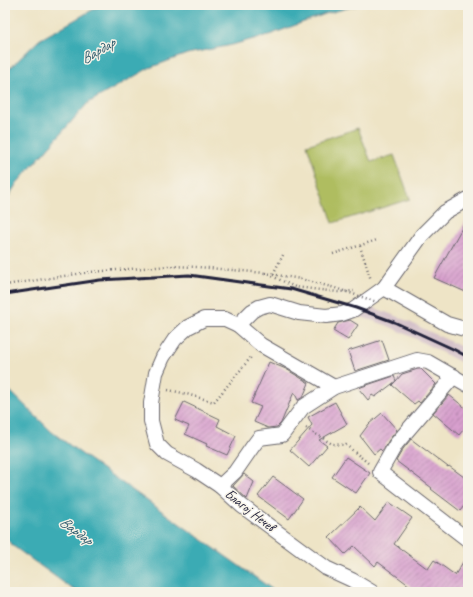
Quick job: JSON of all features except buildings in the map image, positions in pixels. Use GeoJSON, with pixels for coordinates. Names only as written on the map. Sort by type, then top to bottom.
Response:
{"type":"FeatureCollection","features":[{"type":"Feature","properties":{"kind":"street"},"geometry":{"type":"LineString","coordinates":[[238,325],[252,311],[270,304],[299,313],[326,316],[342,314],[353,310],[384,288],[422,236],[445,212],[468,199]]}},
{"type":"Feature","properties":{"kind":"street"},"geometry":{"type":"LineString","coordinates":[[384,288],[448,324],[468,330]]}},
{"type":"Feature","properties":{"kind":"street"},"geometry":{"type":"LineString","coordinates":[[220,486],[196,470],[167,454],[157,444],[151,421],[151,403],[156,373],[175,339],[188,327],[204,319],[225,318],[238,325],[261,345],[334,387]]}},
{"type":"Feature","properties":{"kind":"street","name":"Благој Нечев"},"geometry":{"type":"LineString","coordinates":[[372,592],[352,580],[326,568],[242,506],[220,486],[235,472],[260,438],[282,435],[303,406],[334,387],[417,360],[428,362],[468,385]]}},
{"type":"Feature","properties":{"kind":"street"},"geometry":{"type":"LineString","coordinates":[[454,376],[396,444],[380,472],[468,540]]}},
{"type":"Feature","properties":{"kind":"path"},"geometry":{"type":"LineString","coordinates":[[333,254],[377,240]]}},
{"type":"Feature","properties":{"kind":"path"},"geometry":{"type":"LineString","coordinates":[[360,246],[370,279],[384,288]]}},
{"type":"Feature","properties":{"kind":"path"},"geometry":{"type":"LineString","coordinates":[[283,255],[272,276],[295,287],[338,292],[361,290]]}},
{"type":"Feature","properties":{"kind":"path"},"geometry":{"type":"LineString","coordinates":[[5,285],[90,272],[169,266],[265,272],[335,288],[377,302]]}},
{"type":"Feature","properties":{"kind":"path"},"geometry":{"type":"LineString","coordinates":[[153,388],[183,393],[214,402],[261,345]]}},
{"type":"Feature","properties":{"kind":"path"},"geometry":{"type":"LineString","coordinates":[[294,420],[332,444],[346,445],[380,472]]}},
{"type":"Feature","properties":{"kind":"shaded area"},"geometry":{"type":"Polygon","coordinates":[[[360,302],[403,319],[468,350],[468,366],[386,325],[352,314],[360,302]]]}},
{"type":"Feature","properties":{"kind":"green space"},"geometry":{"type":"Polygon","coordinates":[[[358,128],[371,162],[394,155],[410,199],[333,223],[307,145],[358,128]]]}},
{"type":"Feature","properties":{"kind":"water","name":"Вардар"},"geometry":{"type":"Polygon","coordinates":[[[101,5],[359,5],[325,14],[272,34],[232,45],[187,54],[149,68],[88,103],[17,183],[5,203],[5,73],[39,40],[101,5]]]}},
{"type":"Feature","properties":{"kind":"water","name":"Вардар"},"geometry":{"type":"Polygon","coordinates":[[[5,386],[52,432],[276,592],[79,592],[71,588],[13,546],[5,538],[5,386]]]}},
{"type":"Feature","properties":{"kind":"railway"},"geometry":{"type":"LineString","coordinates":[[5,294],[100,280],[189,275],[291,289],[356,308],[394,322],[468,357]]}}]}
